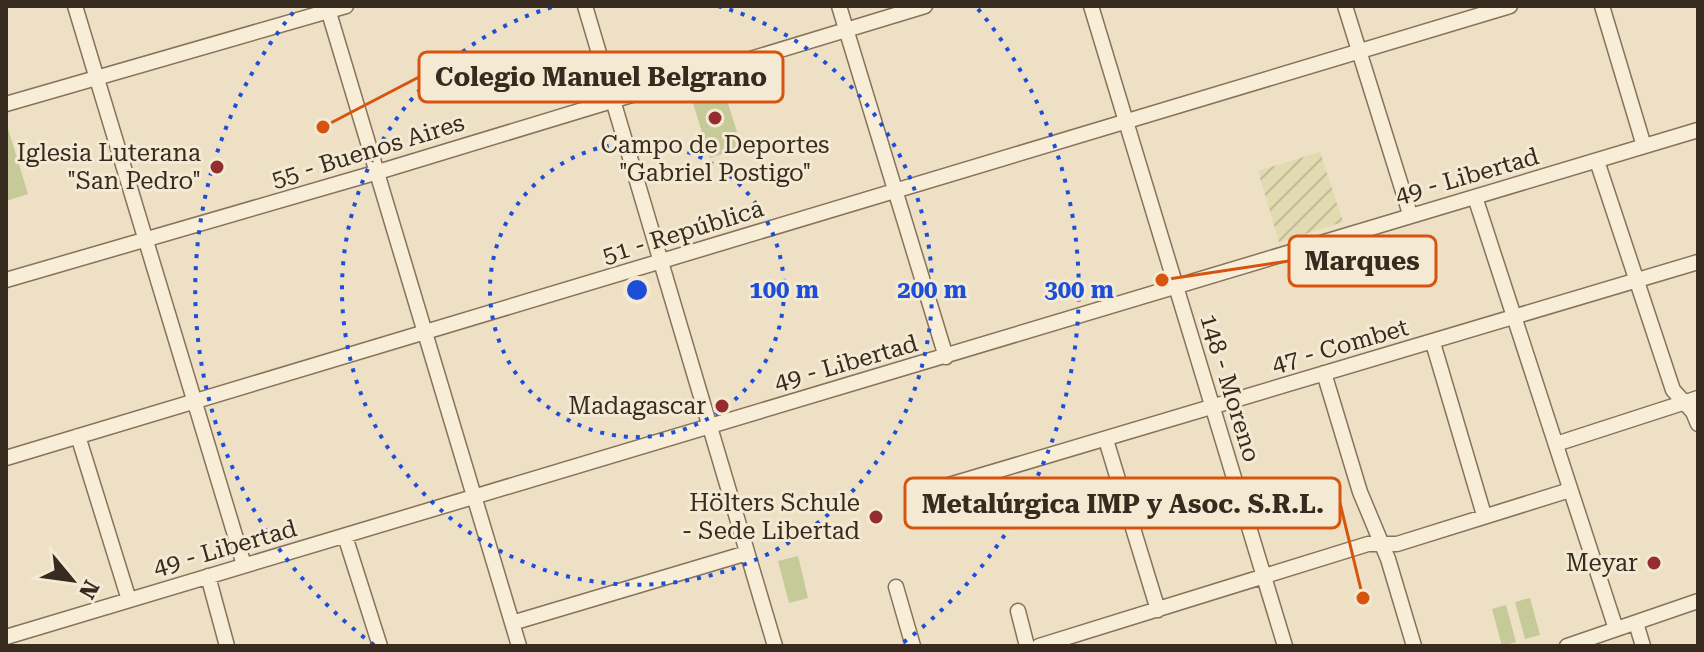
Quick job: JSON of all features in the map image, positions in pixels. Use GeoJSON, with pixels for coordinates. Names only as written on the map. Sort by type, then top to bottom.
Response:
{"type":"FeatureCollection","features":[{"type":"Feature","properties":{"kind":"street"},"geometry":{"type":"LineString","coordinates":[[75,6],[244,565]]}},
{"type":"Feature","properties":{"kind":"street"},"geometry":{"type":"LineString","coordinates":[[6,104],[346,6]]}},
{"type":"Feature","properties":{"kind":"street"},"geometry":{"type":"LineString","coordinates":[[585,6],[775,646]]}},
{"type":"Feature","properties":{"kind":"street"},"geometry":{"type":"LineString","coordinates":[[839,6],[946,357]]}},
{"type":"Feature","properties":{"kind":"street","name":"55 - Buenos Aires"},"geometry":{"type":"LineString","coordinates":[[6,280],[378,172],[925,6]]}},
{"type":"Feature","properties":{"kind":"street","name":"148 - Moreno"},"geometry":{"type":"LineString","coordinates":[[1091,6],[1285,646]]}},
{"type":"Feature","properties":{"kind":"street"},"geometry":{"type":"LineString","coordinates":[[1345,6],[1410,214]]}},
{"type":"Feature","properties":{"kind":"street","name":"51 - República"},"geometry":{"type":"LineString","coordinates":[[6,458],[1510,6]]}},
{"type":"Feature","properties":{"kind":"street"},"geometry":{"type":"LineString","coordinates":[[1602,6],[1644,146]]}},
{"type":"Feature","properties":{"kind":"street"},"geometry":{"type":"LineString","coordinates":[[328,9],[519,646]]}},
{"type":"Feature","properties":{"kind":"street","name":"49 - Libertad"},"geometry":{"type":"LineString","coordinates":[[6,636],[1698,130]]}},
{"type":"Feature","properties":{"kind":"street"},"geometry":{"type":"LineString","coordinates":[[1597,161],[1673,390],[1691,400]]}},
{"type":"Feature","properties":{"kind":"street"},"geometry":{"type":"LineString","coordinates":[[1475,197],[1616,629]]}},
{"type":"Feature","properties":{"kind":"street","name":"47 - Combet"},"geometry":{"type":"LineString","coordinates":[[949,485],[1698,262]]}},
{"type":"Feature","properties":{"kind":"street"},"geometry":{"type":"LineString","coordinates":[[1433,343],[1484,515]]}},
{"type":"Feature","properties":{"kind":"street"},"geometry":{"type":"LineString","coordinates":[[1324,373],[1360,492],[1382,544],[1414,646]]}},
{"type":"Feature","properties":{"kind":"street"},"geometry":{"type":"LineString","coordinates":[[1691,400],[1698,424]]}},
{"type":"Feature","properties":{"kind":"street"},"geometry":{"type":"LineString","coordinates":[[1556,444],[1691,400]]}},
{"type":"Feature","properties":{"kind":"street"},"geometry":{"type":"LineString","coordinates":[[78,436],[129,600]]}},
{"type":"Feature","properties":{"kind":"street"},"geometry":{"type":"LineString","coordinates":[[1106,440],[1158,610]]}},
{"type":"Feature","properties":{"kind":"street"},"geometry":{"type":"LineString","coordinates":[[1039,646],[1368,544],[1397,544],[1570,490]]}},
{"type":"Feature","properties":{"kind":"street"},"geometry":{"type":"LineString","coordinates":[[345,536],[380,646]]}},
{"type":"Feature","properties":{"kind":"street"},"geometry":{"type":"LineString","coordinates":[[512,623],[747,553]]}},
{"type":"Feature","properties":{"kind":"street"},"geometry":{"type":"LineString","coordinates":[[208,576],[227,646]]}},
{"type":"Feature","properties":{"kind":"street"},"geometry":{"type":"LineString","coordinates":[[896,587],[913,646]]}},
{"type":"Feature","properties":{"kind":"street"},"geometry":{"type":"LineString","coordinates":[[1567,646],[1698,601]]}},
{"type":"Feature","properties":{"kind":"street"},"geometry":{"type":"LineString","coordinates":[[1018,611],[1027,646]]}},
{"type":"Feature","properties":{"kind":"street"},"geometry":{"type":"LineString","coordinates":[[1636,623],[1643,646]]}},
{"type":"Feature","properties":{"kind":"street"},"geometry":{"type":"LineString","coordinates":[[6,636],[9,646]]}},
{"type":"Feature","properties":{"kind":"shaded area"},"geometry":{"type":"Polygon","coordinates":[[[1320,152],[1343,222],[1279,242],[1258,171],[1320,152]]]}},
{"type":"Feature","properties":{"kind":"green space","name":"Campo de Deportes \"Gabriel Postigo\""},"geometry":{"type":"Polygon","coordinates":[[[720,78],[742,148],[710,158],[688,87],[720,78]]]}},
{"type":"Feature","properties":{"kind":"green space"},"geometry":{"type":"Polygon","coordinates":[[[6,122],[28,194],[6,201],[6,122]]]}},
{"type":"Feature","properties":{"kind":"green space"},"geometry":{"type":"Polygon","coordinates":[[[798,556],[808,598],[789,603],[778,561],[798,556]]]}},
{"type":"Feature","properties":{"kind":"green space"},"geometry":{"type":"Polygon","coordinates":[[[1530,598],[1540,635],[1525,639],[1515,602],[1530,598]]]}},
{"type":"Feature","properties":{"kind":"green space"},"geometry":{"type":"Polygon","coordinates":[[[1506,605],[1516,642],[1502,646],[1492,609],[1506,605]]]}},
{"type":"Feature","properties":{"kind":"place","name":"Campo de Deportes \"Gabriel Postigo\""},"geometry":{"type":"Point","coordinates":[715,118]}},
{"type":"Feature","properties":{"kind":"place","name":"Colegio Manuel Belgrano"},"geometry":{"type":"Point","coordinates":[323,127]}},
{"type":"Feature","properties":{"kind":"place","name":"Iglesia Luterana \"San Pedro\""},"geometry":{"type":"Point","coordinates":[217,167]}},
{"type":"Feature","properties":{"kind":"place","name":"Marques"},"geometry":{"type":"Point","coordinates":[1162,280]}},
{"type":"Feature","properties":{"kind":"place","name":"Madagascar"},"geometry":{"type":"Point","coordinates":[722,406]}},
{"type":"Feature","properties":{"kind":"place","name":"Hölters Schule - Sede Libertad"},"geometry":{"type":"Point","coordinates":[876,517]}},
{"type":"Feature","properties":{"kind":"place","name":"Meyar"},"geometry":{"type":"Point","coordinates":[1654,563]}},
{"type":"Feature","properties":{"kind":"place","name":"Metalúrgica IMP y Asoc. S.R.L."},"geometry":{"type":"Point","coordinates":[1363,598]}}]}
